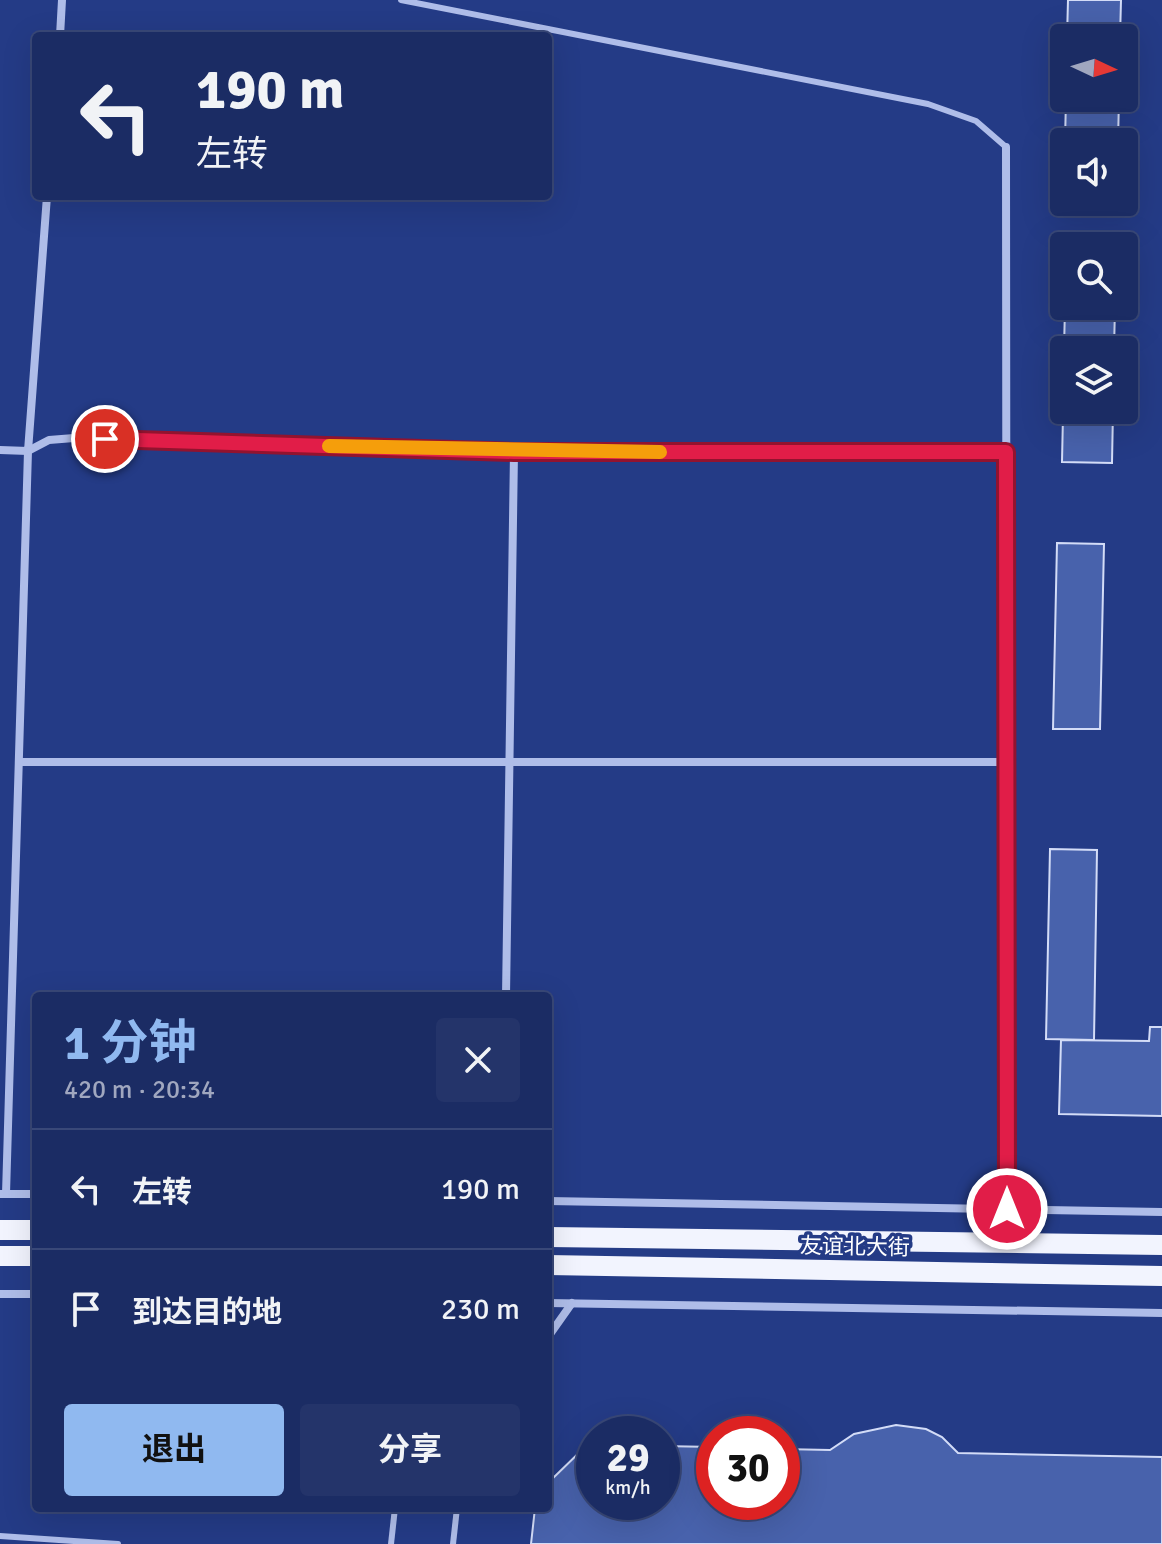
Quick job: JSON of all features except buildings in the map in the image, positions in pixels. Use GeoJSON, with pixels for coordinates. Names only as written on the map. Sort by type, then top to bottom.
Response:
{"type":"FeatureCollection","features":[{"type":"Feature","properties":{"kind":"main road"},"geometry":{"type":"LineString","coordinates":[[0,1230],[32,1230]]}},
{"type":"Feature","properties":{"kind":"main road","name":"友谊北大街"},"geometry":{"type":"LineString","coordinates":[[552,1237],[1162,1245]]}},
{"type":"Feature","properties":{"kind":"main road"},"geometry":{"type":"LineString","coordinates":[[0,1256],[32,1256]]}},
{"type":"Feature","properties":{"kind":"main road","name":"友谊北大街"},"geometry":{"type":"LineString","coordinates":[[552,1265],[1162,1276]]}},
{"type":"Feature","properties":{"kind":"street"},"geometry":{"type":"LineString","coordinates":[[60,32],[62,0]]}},
{"type":"Feature","properties":{"kind":"street"},"geometry":{"type":"LineString","coordinates":[[1006,147],[1007,1209]]}},
{"type":"Feature","properties":{"kind":"street"},"geometry":{"type":"LineString","coordinates":[[32,1194],[3,1194],[28,451],[47,200]]}},
{"type":"Feature","properties":{"kind":"street"},"geometry":{"type":"LineString","coordinates":[[0,450],[28,451],[49,440],[74,438],[514,452],[1006,452]]}},
{"type":"Feature","properties":{"kind":"street"},"geometry":{"type":"LineString","coordinates":[[506,992],[514,452]]}},
{"type":"Feature","properties":{"kind":"street"},"geometry":{"type":"LineString","coordinates":[[19,762],[1006,762]]}},
{"type":"Feature","properties":{"kind":"street"},"geometry":{"type":"LineString","coordinates":[[552,1201],[1162,1212]]}},
{"type":"Feature","properties":{"kind":"street"},"geometry":{"type":"LineString","coordinates":[[0,1294],[32,1294]]}},
{"type":"Feature","properties":{"kind":"street"},"geometry":{"type":"LineString","coordinates":[[552,1303],[1162,1313]]}},
{"type":"Feature","properties":{"kind":"street"},"geometry":{"type":"LineString","coordinates":[[552,1331],[572,1303]]}},
{"type":"Feature","properties":{"kind":"lane"},"geometry":{"type":"LineString","coordinates":[[401,0],[928,104],[976,121],[1006,147]]}},
{"type":"Feature","properties":{"kind":"lane"},"geometry":{"type":"LineString","coordinates":[[391,1544],[395,1512]]}},
{"type":"Feature","properties":{"kind":"lane"},"geometry":{"type":"LineString","coordinates":[[453,1544],[457,1512]]}},
{"type":"Feature","properties":{"kind":"lane"},"geometry":{"type":"LineString","coordinates":[[0,1536],[118,1544]]}},
{"type":"Feature","properties":{"kind":"slow traffic"},"geometry":{"type":"LineString","coordinates":[[329,446],[514,452],[660,452]]}},
{"type":"Feature","properties":{"kind":"route"},"geometry":{"type":"LineString","coordinates":[[105,439],[514,452],[1006,452],[1007,1209]]}}]}
